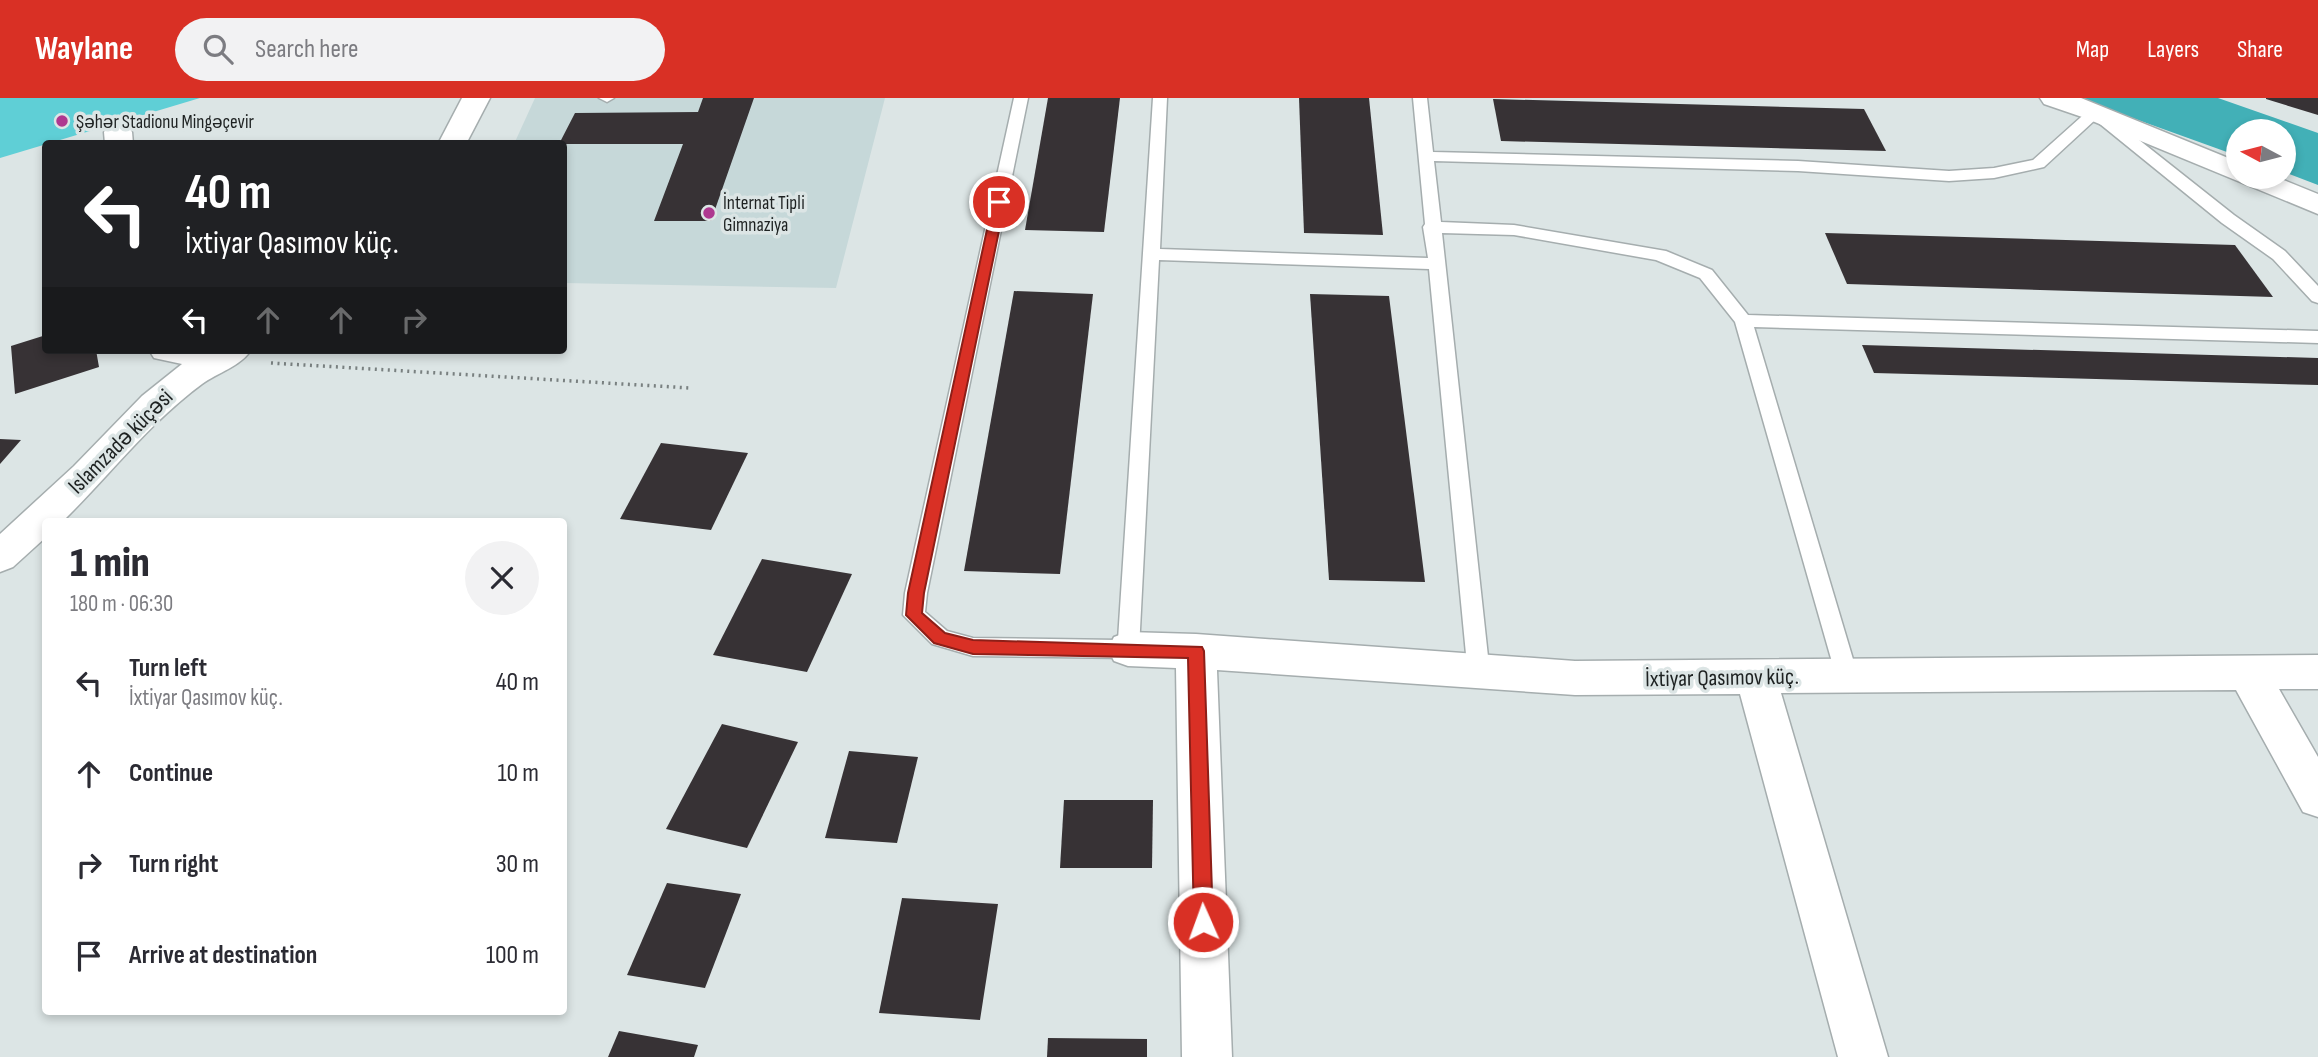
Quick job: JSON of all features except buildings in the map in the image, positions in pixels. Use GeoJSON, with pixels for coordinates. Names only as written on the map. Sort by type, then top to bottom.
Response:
{"type":"FeatureCollection","features":[{"type":"Feature","properties":{"kind":"street"},"geometry":{"type":"LineString","coordinates":[[454,140],[476,98]]}},
{"type":"Feature","properties":{"kind":"street"},"geometry":{"type":"LineString","coordinates":[[2054,98],[2100,105],[2226,166]]}},
{"type":"Feature","properties":{"kind":"street"},"geometry":{"type":"LineString","coordinates":[[2280,189],[2318,205]]}},
{"type":"Feature","properties":{"kind":"street","name":"Islamzadə küçəsi"},"geometry":{"type":"LineString","coordinates":[[0,557],[84,478],[161,396],[224,355]]}},
{"type":"Feature","properties":{"kind":"street","name":"İxtiyar Qasımov küç."},"geometry":{"type":"LineString","coordinates":[[1128,649],[1196,651],[1479,675],[1575,678],[2318,672]]}},
{"type":"Feature","properties":{"kind":"street"},"geometry":{"type":"LineString","coordinates":[[1196,651],[1208,1057]]}},
{"type":"Feature","properties":{"kind":"street"},"geometry":{"type":"LineString","coordinates":[[2248,673],[2318,798]]}},
{"type":"Feature","properties":{"kind":"street"},"geometry":{"type":"LineString","coordinates":[[1756,678],[1863,1057]]}},
{"type":"Feature","properties":{"kind":"lane"},"geometry":{"type":"LineString","coordinates":[[1021,98],[916,593],[914,615],[940,638],[973,647],[1128,649],[1160,98]]}},
{"type":"Feature","properties":{"kind":"lane"},"geometry":{"type":"LineString","coordinates":[[1420,98],[1431,227],[1479,675]]}},
{"type":"Feature","properties":{"kind":"lane"},"geometry":{"type":"LineString","coordinates":[[1425,156],[1798,166],[1960,175],[1994,173],[2038,164],[2100,105],[2228,219],[2279,255],[2318,297]]}},
{"type":"Feature","properties":{"kind":"lane"},"geometry":{"type":"LineString","coordinates":[[1431,227],[1514,230],[1660,255],[1706,274],[1743,321],[1847,676]]}},
{"type":"Feature","properties":{"kind":"lane"},"geometry":{"type":"LineString","coordinates":[[1151,254],[1435,264]]}},
{"type":"Feature","properties":{"kind":"lane"},"geometry":{"type":"LineString","coordinates":[[1743,321],[2318,337]]}},
{"type":"Feature","properties":{"kind":"path"},"geometry":{"type":"LineString","coordinates":[[224,355],[690,388]]}},
{"type":"Feature","properties":{"kind":"shaded area","name":"Şəhər Stadionu Mingəçevir"},"geometry":{"type":"Polygon","coordinates":[[[0,98],[200,98],[60,140],[42,140],[42,145],[0,158],[0,98]]]}},
{"type":"Feature","properties":{"kind":"shaded area","name":"İnternat Tipli Gimnaziya"},"geometry":{"type":"Polygon","coordinates":[[[535,98],[885,98],[836,288],[567,283],[567,140],[516,140],[535,98]]]}},
{"type":"Feature","properties":{"kind":"shaded area"},"geometry":{"type":"Polygon","coordinates":[[[2077,98],[2218,98],[2278,119],[2226,119],[2226,152],[2077,98]]]}},
{"type":"Feature","properties":{"kind":"shaded area"},"geometry":{"type":"Polygon","coordinates":[[[2296,125],[2318,133],[2318,185],[2296,177],[2296,125]]]}},
{"type":"Feature","properties":{"kind":"place","name":"Şəhər Stadionu Mingəçevir"},"geometry":{"type":"Point","coordinates":[62,121]}},
{"type":"Feature","properties":{"kind":"place","name":"İnternat Tipli Gimnaziya"},"geometry":{"type":"Point","coordinates":[709,213]}},
{"type":"Feature","properties":{"kind":"route"},"geometry":{"type":"LineString","coordinates":[[999,202],[916,593],[914,615],[940,638],[973,647],[1196,651],[1203,922]]}}]}
